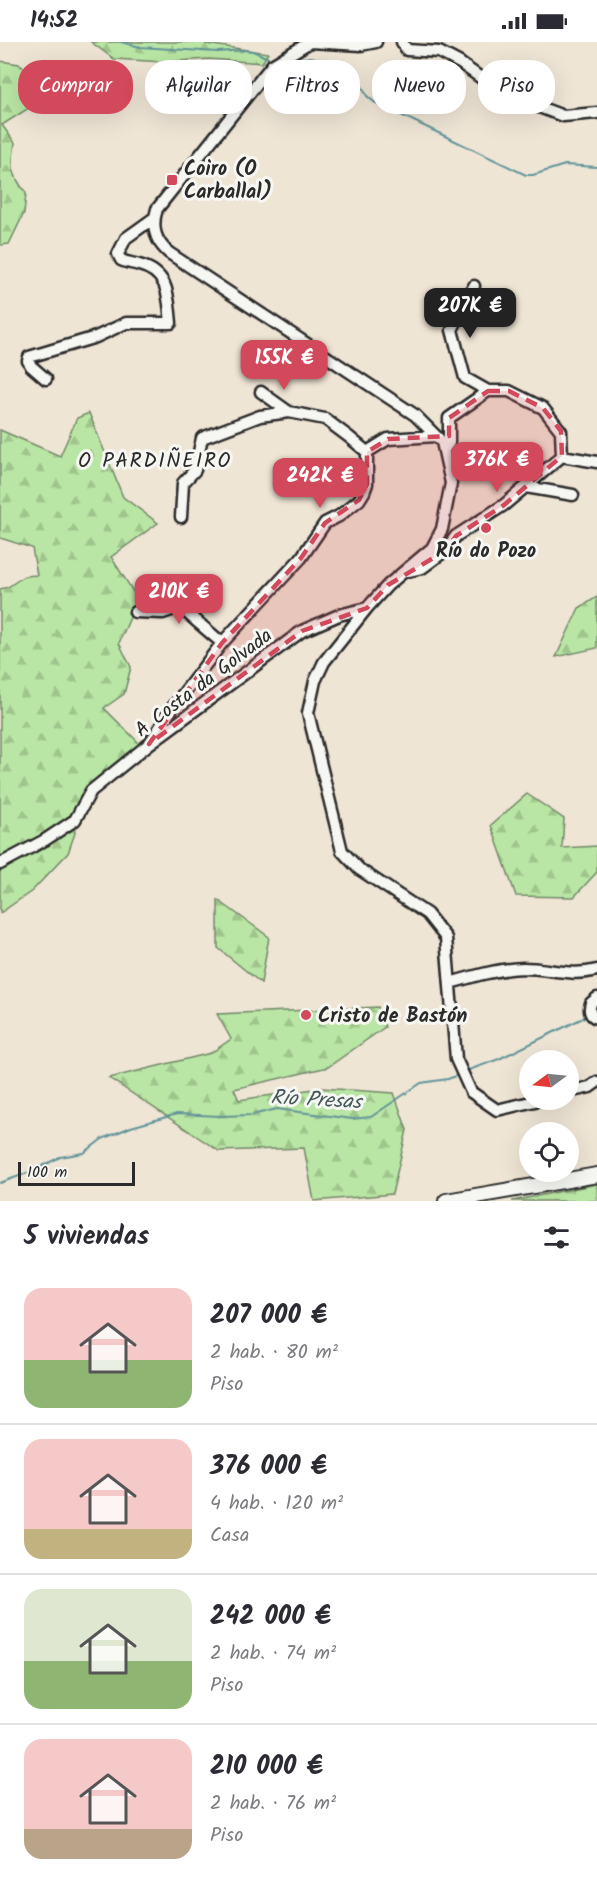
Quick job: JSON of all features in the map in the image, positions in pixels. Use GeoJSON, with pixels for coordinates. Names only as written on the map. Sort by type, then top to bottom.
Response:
{"type":"FeatureCollection","features":[{"type":"Feature","properties":{"kind":"main road"},"geometry":{"type":"LineString","coordinates":[[446,1201],[597,1175]]}},
{"type":"Feature","properties":{"kind":"street"},"geometry":{"type":"LineString","coordinates":[[376,42],[362,45],[310,42],[272,65],[157,209],[154,218],[155,234],[158,242],[169,253],[415,415],[442,442],[451,483],[442,529],[432,548],[388,585],[324,662],[315,681],[308,713],[342,851],[359,869],[427,914],[446,938],[456,1059],[471,1092],[497,1110],[519,1105]]}},
{"type":"Feature","properties":{"kind":"street"},"geometry":{"type":"LineString","coordinates":[[402,42],[407,50],[439,52],[460,63],[502,93],[563,116],[597,113]]}},
{"type":"Feature","properties":{"kind":"street"},"geometry":{"type":"LineString","coordinates":[[46,379],[31,366],[28,361],[29,357],[96,337],[126,323],[171,323],[164,279],[148,268],[121,260],[118,254],[126,238],[154,218]]}},
{"type":"Feature","properties":{"kind":"street"},"geometry":{"type":"LineString","coordinates":[[474,286],[452,330],[465,378],[488,391],[509,391],[543,408],[561,431],[562,456]]}},
{"type":"Feature","properties":{"kind":"street"},"geometry":{"type":"LineString","coordinates":[[444,450],[449,443],[449,418],[488,391]]}},
{"type":"Feature","properties":{"kind":"street"},"geometry":{"type":"LineString","coordinates":[[261,392],[289,412]]}},
{"type":"Feature","properties":{"kind":"street"},"geometry":{"type":"LineString","coordinates":[[149,744],[173,706],[222,643],[301,558],[325,523],[339,516],[359,500],[367,484],[367,452],[325,419],[289,412],[260,416],[202,438],[195,470],[183,483],[181,517]]}},
{"type":"Feature","properties":{"kind":"street"},"geometry":{"type":"LineString","coordinates":[[367,452],[388,439],[436,436]]}},
{"type":"Feature","properties":{"kind":"street"},"geometry":{"type":"LineString","coordinates":[[562,456],[597,462]]}},
{"type":"Feature","properties":{"kind":"street"},"geometry":{"type":"LineString","coordinates":[[405,572],[422,568],[445,551],[456,536],[504,505],[562,456]]}},
{"type":"Feature","properties":{"kind":"street"},"geometry":{"type":"LineString","coordinates":[[526,487],[573,495]]}},
{"type":"Feature","properties":{"kind":"street"},"geometry":{"type":"LineString","coordinates":[[135,612],[163,613],[180,607],[222,643]]}},
{"type":"Feature","properties":{"kind":"street","name":"A Costa da Golvada"},"geometry":{"type":"LineString","coordinates":[[0,864],[53,835],[75,820],[91,791],[149,744],[302,631],[339,615],[367,608]]}},
{"type":"Feature","properties":{"kind":"street"},"geometry":{"type":"LineString","coordinates":[[450,983],[478,975],[523,968],[581,975],[597,970]]}},
{"type":"Feature","properties":{"kind":"street"},"geometry":{"type":"LineString","coordinates":[[597,998],[591,1003],[590,1011],[592,1016],[597,1018]]}},
{"type":"Feature","properties":{"kind":"street"},"geometry":{"type":"LineString","coordinates":[[579,1090],[590,1087],[597,1082]]}},
{"type":"Feature","properties":{"kind":"highlighted area"},"geometry":{"type":"Polygon","coordinates":[[[488,391],[509,391],[543,408],[561,431],[562,456],[504,505],[456,536],[445,551],[388,585],[367,608],[302,631],[149,744],[222,643],[301,558],[325,523],[359,500],[367,484],[367,452],[388,439],[449,436],[449,418],[488,391]]]}},
{"type":"Feature","properties":{"kind":"green space"},"geometry":{"type":"Polygon","coordinates":[[[91,42],[206,42],[206,44],[268,53],[262,63],[252,62],[252,60],[114,59],[91,42]]]}},
{"type":"Feature","properties":{"kind":"green space"},"geometry":{"type":"Polygon","coordinates":[[[0,61],[18,64],[19,114],[2,125],[15,143],[13,169],[26,193],[24,213],[9,244],[0,245],[0,61]]]}},
{"type":"Feature","properties":{"kind":"green space"},"geometry":{"type":"Polygon","coordinates":[[[89,413],[123,497],[158,523],[111,557],[138,599],[119,643],[131,667],[124,694],[104,708],[140,744],[73,816],[75,833],[68,853],[32,891],[0,913],[0,589],[8,587],[24,576],[37,575],[32,548],[0,538],[0,430],[60,456],[77,418],[89,413]]]}},
{"type":"Feature","properties":{"kind":"green space"},"geometry":{"type":"Polygon","coordinates":[[[597,597],[597,648],[556,657],[579,608],[597,597]]]}},
{"type":"Feature","properties":{"kind":"green space"},"geometry":{"type":"Polygon","coordinates":[[[527,794],[564,819],[562,848],[597,846],[597,872],[574,897],[516,896],[491,825],[527,794]]]}},
{"type":"Feature","properties":{"kind":"green space"},"geometry":{"type":"Polygon","coordinates":[[[218,900],[269,937],[261,983],[218,948],[218,900]]]}},
{"type":"Feature","properties":{"kind":"green space"},"geometry":{"type":"Polygon","coordinates":[[[378,1007],[385,1027],[328,1067],[234,1089],[239,1100],[321,1088],[394,1093],[407,1130],[392,1194],[314,1201],[304,1148],[219,1151],[109,1078],[211,1053],[231,1039],[217,1014],[378,1007]]]}},
{"type":"Feature","properties":{"kind":"green space"},"geometry":{"type":"Polygon","coordinates":[[[597,1184],[597,1201],[512,1201],[597,1184]]]}},
{"type":"Feature","properties":{"kind":"waterway"},"geometry":{"type":"LineString","coordinates":[[121,42],[140,47],[218,52],[253,51],[268,58]]}},
{"type":"Feature","properties":{"kind":"waterway"},"geometry":{"type":"LineString","coordinates":[[294,59],[311,57],[326,61],[359,81],[367,96],[374,102],[526,175],[565,165],[597,167]]}},
{"type":"Feature","properties":{"kind":"waterway","name":"Río Presas"},"geometry":{"type":"LineString","coordinates":[[466,1071],[499,1059],[585,1017]]}},
{"type":"Feature","properties":{"kind":"waterway","name":"Río Presas"},"geometry":{"type":"LineString","coordinates":[[0,1183],[33,1171],[60,1157],[84,1153],[102,1139],[131,1127],[177,1114],[252,1115],[277,1109],[352,1119],[371,1117],[421,1083],[458,1075]]}},
{"type":"Feature","properties":{"kind":"place","name":"Coiro (O Carballal)"},"geometry":{"type":"Point","coordinates":[172,180]}},
{"type":"Feature","properties":{"kind":"place","name":"Río do Pozo"},"geometry":{"type":"Point","coordinates":[486,528]}},
{"type":"Feature","properties":{"kind":"place","name":"Cristo de Bastón"},"geometry":{"type":"Point","coordinates":[306,1015]}},
{"type":"Feature","properties":{"kind":"district","name":"O PARDIÑEIRO"},"geometry":{"type":"Point","coordinates":[155,460]}}]}
